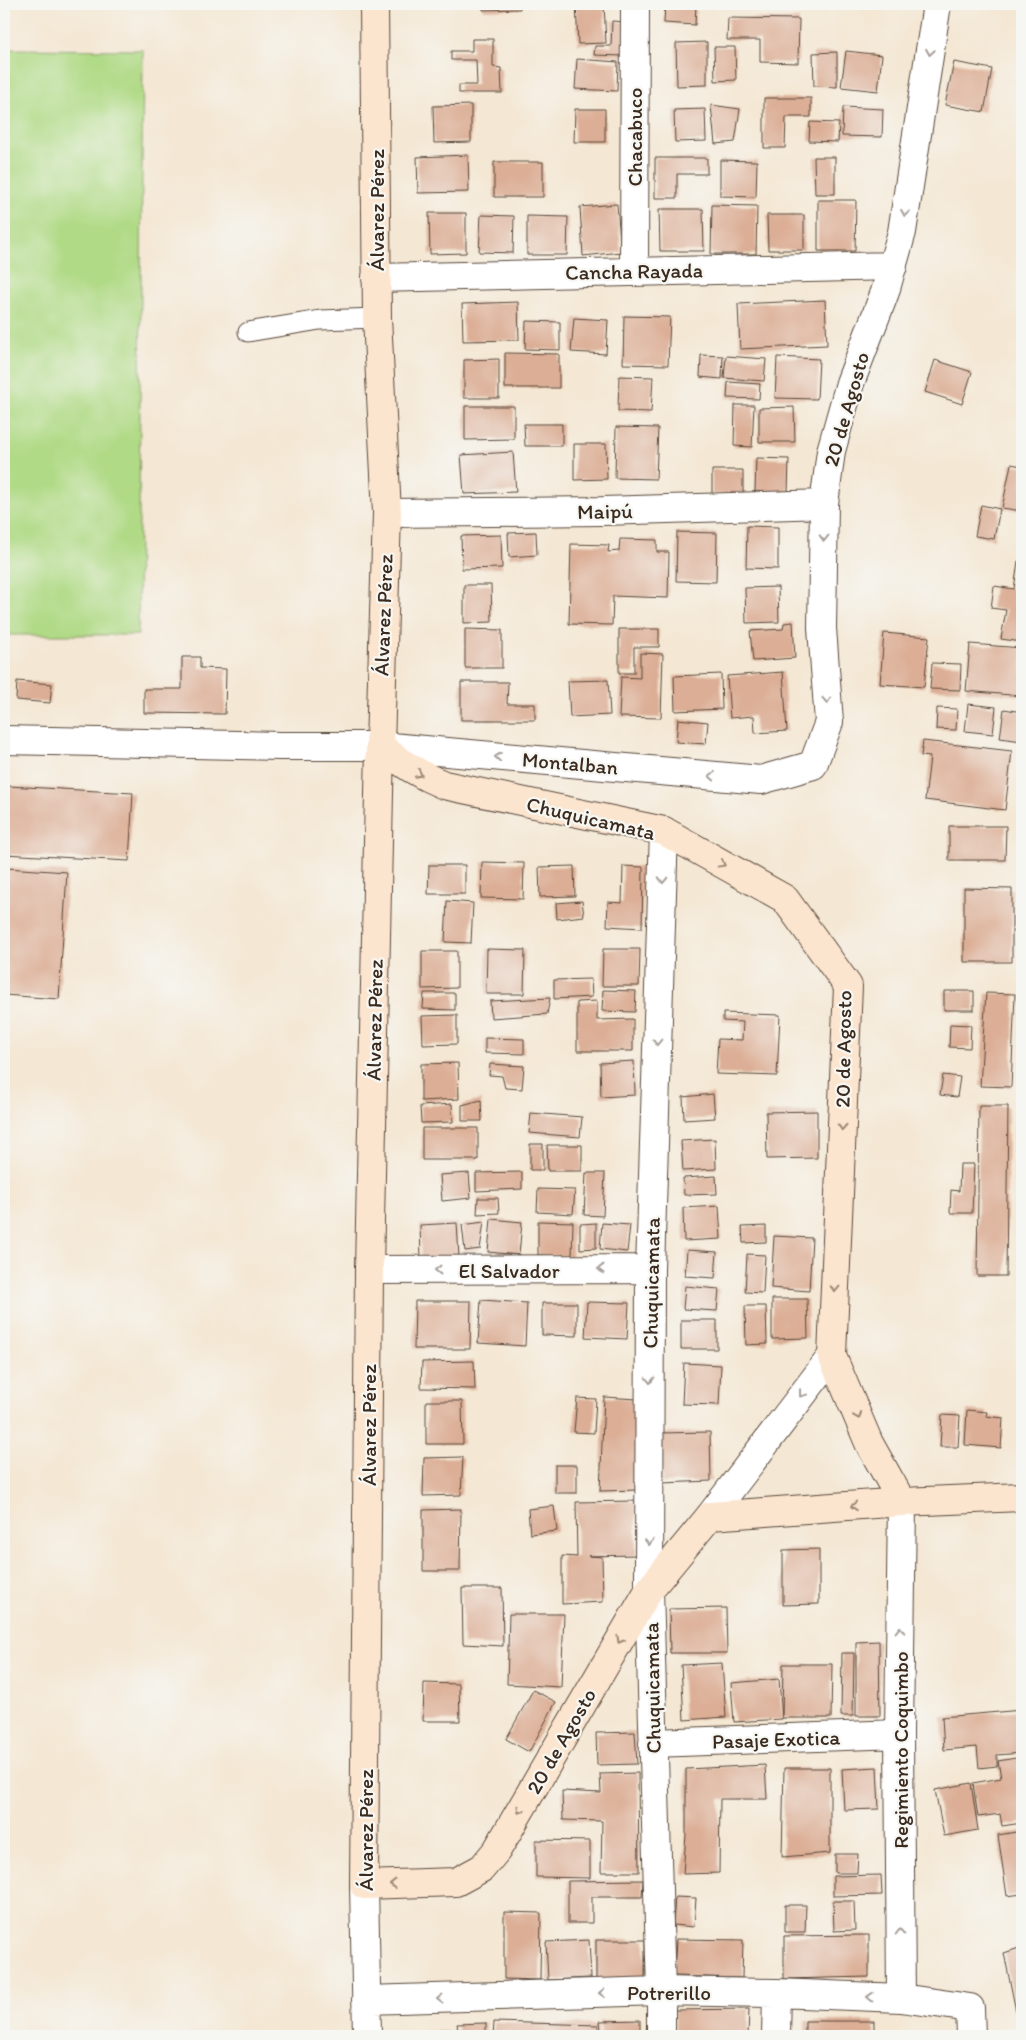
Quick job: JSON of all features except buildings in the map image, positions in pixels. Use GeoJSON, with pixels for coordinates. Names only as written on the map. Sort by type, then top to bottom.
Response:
{"type":"FeatureCollection","features":[{"type":"Feature","properties":{"kind":"street","name":"Álvarez Pérez"},"geometry":{"type":"LineString","coordinates":[[367,2036],[364,1885],[369,1270],[386,513],[376,318],[374,4]]}},
{"type":"Feature","properties":{"kind":"street","name":"Chacabuco"},"geometry":{"type":"LineString","coordinates":[[634,271],[635,4]]}},
{"type":"Feature","properties":{"kind":"street","name":"20 de Agosto"},"geometry":{"type":"LineString","coordinates":[[761,780],[813,765],[829,722],[822,628],[824,504],[831,451],[838,419],[893,266],[902,232],[937,4]]}},
{"type":"Feature","properties":{"kind":"street","name":"Cancha Rayada"},"geometry":{"type":"LineString","coordinates":[[376,278],[893,266]]}},
{"type":"Feature","properties":{"kind":"street","name":"Maipú"},"geometry":{"type":"LineString","coordinates":[[386,513],[604,511],[824,504]]}},
{"type":"Feature","properties":{"kind":"street","name":"Montalban"},"geometry":{"type":"LineString","coordinates":[[4,740],[280,746],[380,746],[761,780]]}},
{"type":"Feature","properties":{"kind":"street","name":"Chuquicamata"},"geometry":{"type":"LineString","coordinates":[[380,746],[399,762],[420,775],[444,785],[664,831],[650,1269],[649,1590],[661,1990],[660,2036]]}},
{"type":"Feature","properties":{"kind":"street","name":"20 de Agosto"},"geometry":{"type":"LineString","coordinates":[[664,831],[785,899],[848,986],[832,1356],[869,1443],[902,1502]]}},
{"type":"Feature","properties":{"kind":"street","name":"El Salvador"},"geometry":{"type":"LineString","coordinates":[[369,1270],[650,1269]]}},
{"type":"Feature","properties":{"kind":"street","name":"20 de Agosto"},"geometry":{"type":"LineString","coordinates":[[364,1885],[456,1882],[482,1868],[497,1850],[649,1590],[710,1516],[832,1356]]}},
{"type":"Feature","properties":{"kind":"street"},"geometry":{"type":"LineString","coordinates":[[710,1516],[902,1502],[1022,1496]]}},
{"type":"Feature","properties":{"kind":"street","name":"Regimiento Coquimbo"},"geometry":{"type":"LineString","coordinates":[[901,1998],[899,1734],[902,1502]]}},
{"type":"Feature","properties":{"kind":"street","name":"Pasaje Exotica"},"geometry":{"type":"LineString","coordinates":[[653,1743],[899,1734]]}},
{"type":"Feature","properties":{"kind":"street","name":"Potrerillo"},"geometry":{"type":"LineString","coordinates":[[366,2000],[661,1990],[901,1998],[970,2008],[971,2036]]}},
{"type":"Feature","properties":{"kind":"street"},"geometry":{"type":"LineString","coordinates":[[776,2036],[777,1993]]}},
{"type":"Feature","properties":{"kind":"lane"},"geometry":{"type":"LineString","coordinates":[[248,332],[320,320],[376,318]]}},
{"type":"Feature","properties":{"kind":"green space"},"geometry":{"type":"Polygon","coordinates":[[[4,49],[143,50],[138,635],[4,635],[4,49]]]}}]}
